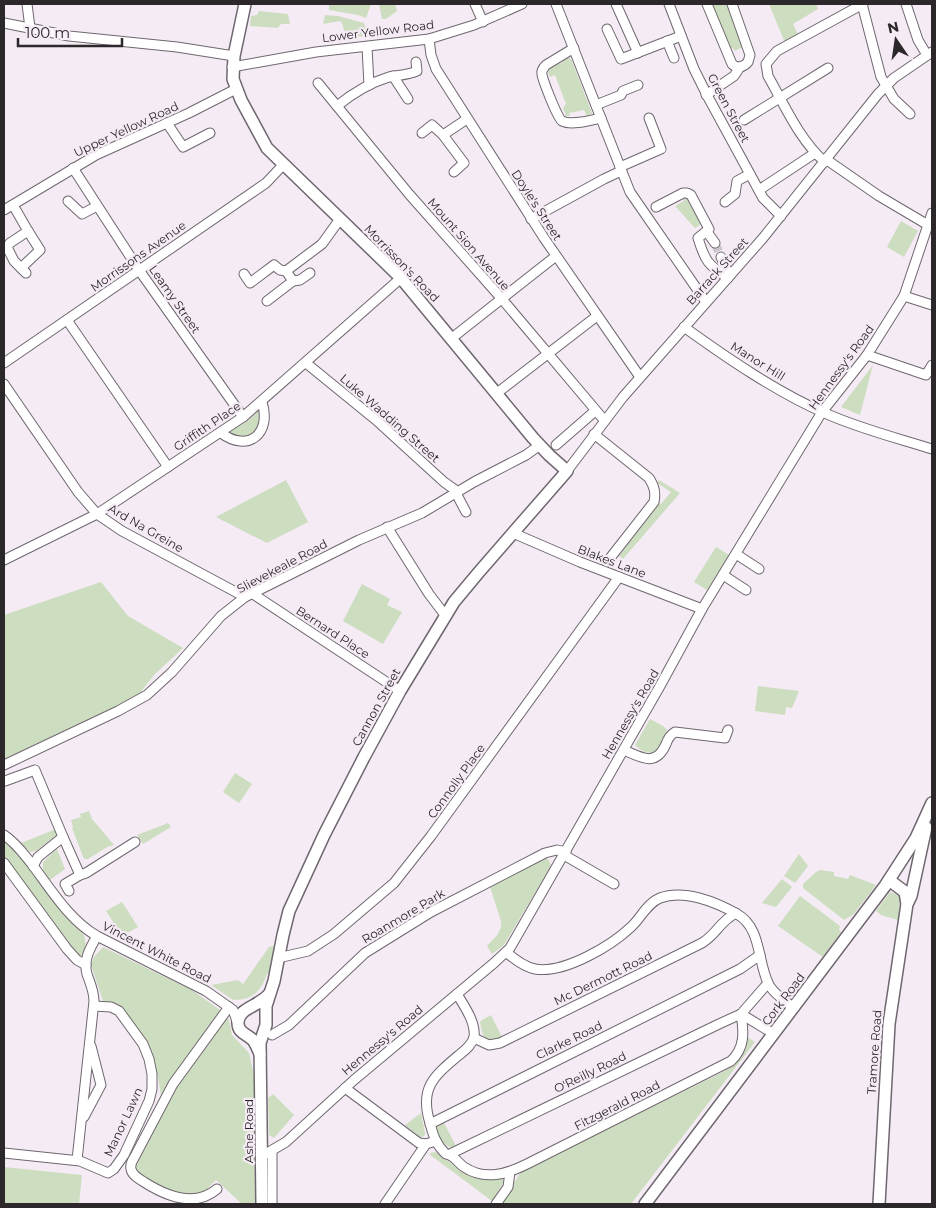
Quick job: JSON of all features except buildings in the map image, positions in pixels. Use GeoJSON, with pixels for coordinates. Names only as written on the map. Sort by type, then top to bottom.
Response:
{"type":"FeatureCollection","features":[{"type":"Feature","properties":{"kind":"main road"},"geometry":{"type":"LineString","coordinates":[[233,61],[245,4]]}},
{"type":"Feature","properties":{"kind":"main road","name":"Morrisson's Road"},"geometry":{"type":"LineString","coordinates":[[233,61],[233,78],[236,89],[265,144],[283,165],[401,278],[540,445],[567,471]]}},
{"type":"Feature","properties":{"kind":"main road","name":"Cannon Street"},"geometry":{"type":"LineString","coordinates":[[267,1028],[266,1006],[271,992],[287,916],[306,872],[345,793],[400,691],[445,615],[471,580],[567,471]]}},
{"type":"Feature","properties":{"kind":"main road","name":"Cork Road"},"geometry":{"type":"LineString","coordinates":[[645,1204],[898,868],[931,807]]}},
{"type":"Feature","properties":{"kind":"main road","name":"Tramore Road"},"geometry":{"type":"LineString","coordinates":[[879,1204],[889,1024],[908,904],[916,877],[931,807]]}},
{"type":"Feature","properties":{"kind":"main road"},"geometry":{"type":"LineString","coordinates":[[898,868],[907,870],[916,877]]}},
{"type":"Feature","properties":{"kind":"main road"},"geometry":{"type":"LineString","coordinates":[[889,880],[904,892],[908,904]]}},
{"type":"Feature","properties":{"kind":"main road"},"geometry":{"type":"LineString","coordinates":[[248,1009],[261,1012],[267,1028],[256,1035],[246,1035],[240,1029],[238,1024],[239,1016],[248,1009],[262,1002],[271,992]]}},
{"type":"Feature","properties":{"kind":"main road","name":"Ashe Road"},"geometry":{"type":"LineString","coordinates":[[262,1204],[267,1154],[260,1058],[261,1040],[267,1028]]}},
{"type":"Feature","properties":{"kind":"main road","name":"Ashe Road"},"geometry":{"type":"LineString","coordinates":[[246,1035],[254,1042],[260,1058]]}},
{"type":"Feature","properties":{"kind":"street"},"geometry":{"type":"LineString","coordinates":[[27,4],[30,28]]}},
{"type":"Feature","properties":{"kind":"street"},"geometry":{"type":"LineString","coordinates":[[475,4],[483,22]]}},
{"type":"Feature","properties":{"kind":"street","name":"Lower Yellow Road"},"geometry":{"type":"LineString","coordinates":[[4,23],[69,36],[177,47],[233,61],[429,39],[483,22],[522,4]]}},
{"type":"Feature","properties":{"kind":"street"},"geometry":{"type":"LineString","coordinates":[[556,4],[632,196],[706,302]]}},
{"type":"Feature","properties":{"kind":"street"},"geometry":{"type":"LineString","coordinates":[[616,4],[638,53]]}},
{"type":"Feature","properties":{"kind":"street","name":"Green Street"},"geometry":{"type":"LineString","coordinates":[[669,4],[706,95],[767,203],[781,216]]}},
{"type":"Feature","properties":{"kind":"street"},"geometry":{"type":"LineString","coordinates":[[707,4],[732,64],[740,67]]}},
{"type":"Feature","properties":{"kind":"street"},"geometry":{"type":"LineString","coordinates":[[706,95],[734,76],[740,67],[748,62],[750,55],[732,4]]}},
{"type":"Feature","properties":{"kind":"street"},"geometry":{"type":"LineString","coordinates":[[910,114],[894,99],[886,86],[876,58],[863,4],[777,51],[768,60],[765,67],[781,98],[815,153],[856,181],[928,224]]}},
{"type":"Feature","properties":{"kind":"street"},"geometry":{"type":"LineString","coordinates":[[906,4],[920,43],[930,54]]}},
{"type":"Feature","properties":{"kind":"street"},"geometry":{"type":"LineString","coordinates":[[607,29],[621,60],[681,36]]}},
{"type":"Feature","properties":{"kind":"street","name":"Doyle's Street"},"geometry":{"type":"LineString","coordinates":[[429,39],[431,55],[436,69],[467,119],[596,316],[640,377]]}},
{"type":"Feature","properties":{"kind":"street"},"geometry":{"type":"LineString","coordinates":[[667,41],[674,58]]}},
{"type":"Feature","properties":{"kind":"street"},"geometry":{"type":"LineString","coordinates":[[366,47],[369,84]]}},
{"type":"Feature","properties":{"kind":"street"},"geometry":{"type":"LineString","coordinates":[[574,48],[542,69],[542,74],[558,118],[564,122],[601,118]]}},
{"type":"Feature","properties":{"kind":"street","name":"Barrack Street"},"geometry":{"type":"LineString","coordinates":[[567,471],[604,420],[781,216],[870,104],[886,86],[930,54]]}},
{"type":"Feature","properties":{"kind":"street"},"geometry":{"type":"LineString","coordinates":[[337,106],[369,84],[417,71],[416,62]]}},
{"type":"Feature","properties":{"kind":"street"},"geometry":{"type":"LineString","coordinates":[[744,120],[828,68]]}},
{"type":"Feature","properties":{"kind":"street"},"geometry":{"type":"LineString","coordinates":[[393,76],[408,99]]}},
{"type":"Feature","properties":{"kind":"street","name":"Mount Sion Avenue"},"geometry":{"type":"LineString","coordinates":[[318,83],[414,200],[502,299],[604,420]]}},
{"type":"Feature","properties":{"kind":"street"},"geometry":{"type":"LineString","coordinates":[[596,105],[621,95],[623,91],[638,84]]}},
{"type":"Feature","properties":{"kind":"street","name":"Upper Yellow Road"},"geometry":{"type":"LineString","coordinates":[[4,210],[73,168],[109,149],[236,89]]}},
{"type":"Feature","properties":{"kind":"street"},"geometry":{"type":"LineString","coordinates":[[532,219],[620,169],[661,149],[649,118]]}},
{"type":"Feature","properties":{"kind":"street"},"geometry":{"type":"LineString","coordinates":[[443,135],[467,119]]}},
{"type":"Feature","properties":{"kind":"street"},"geometry":{"type":"LineString","coordinates":[[167,123],[183,147],[210,133]]}},
{"type":"Feature","properties":{"kind":"street"},"geometry":{"type":"LineString","coordinates":[[422,133],[432,125],[443,135],[464,163],[454,172]]}},
{"type":"Feature","properties":{"kind":"street"},"geometry":{"type":"LineString","coordinates":[[759,190],[815,153]]}},
{"type":"Feature","properties":{"kind":"street","name":"Morrissons Avenue"},"geometry":{"type":"LineString","coordinates":[[4,364],[266,183],[283,165]]}},
{"type":"Feature","properties":{"kind":"street","name":"Leamy Street"},"geometry":{"type":"LineString","coordinates":[[73,168],[139,270],[243,417]]}},
{"type":"Feature","properties":{"kind":"street"},"geometry":{"type":"LineString","coordinates":[[725,202],[735,194],[737,181],[750,174]]}},
{"type":"Feature","properties":{"kind":"street"},"geometry":{"type":"LineString","coordinates":[[656,207],[683,193],[691,195],[708,226],[709,230],[698,238],[708,263],[730,276]]}},
{"type":"Feature","properties":{"kind":"street"},"geometry":{"type":"LineString","coordinates":[[68,201],[82,214],[97,206]]}},
{"type":"Feature","properties":{"kind":"street"},"geometry":{"type":"LineString","coordinates":[[13,205],[40,250],[23,271],[14,261],[7,246],[28,231]]}},
{"type":"Feature","properties":{"kind":"street","name":"Hennessy's Road"},"geometry":{"type":"LineString","coordinates":[[267,1154],[290,1139],[345,1088],[506,952],[516,938],[702,609],[822,412],[867,355],[904,296],[932,213]]}},
{"type":"Feature","properties":{"kind":"street"},"geometry":{"type":"LineString","coordinates":[[286,271],[322,244],[340,219]]}},
{"type":"Feature","properties":{"kind":"street"},"geometry":{"type":"LineString","coordinates":[[706,232],[715,243]]}},
{"type":"Feature","properties":{"kind":"street"},"geometry":{"type":"LineString","coordinates":[[923,240],[932,243]]}},
{"type":"Feature","properties":{"kind":"street"},"geometry":{"type":"LineString","coordinates":[[452,338],[556,256]]}},
{"type":"Feature","properties":{"kind":"street"},"geometry":{"type":"LineString","coordinates":[[721,258],[730,276]]}},
{"type":"Feature","properties":{"kind":"street"},"geometry":{"type":"LineString","coordinates":[[244,274],[250,283],[274,265],[280,270],[286,271],[293,281]]}},
{"type":"Feature","properties":{"kind":"street"},"geometry":{"type":"LineString","coordinates":[[267,301],[293,281],[300,280],[310,273]]}},
{"type":"Feature","properties":{"kind":"street","name":"Griffith Place"},"geometry":{"type":"LineString","coordinates":[[4,560],[97,514],[243,417],[401,278]]}},
{"type":"Feature","properties":{"kind":"street"},"geometry":{"type":"LineString","coordinates":[[904,296],[932,305]]}},
{"type":"Feature","properties":{"kind":"street"},"geometry":{"type":"LineString","coordinates":[[497,393],[596,316]]}},
{"type":"Feature","properties":{"kind":"street"},"geometry":{"type":"LineString","coordinates":[[67,320],[168,467]]}},
{"type":"Feature","properties":{"kind":"street","name":"Manor Hill"},"geometry":{"type":"LineString","coordinates":[[684,327],[755,374],[822,412],[849,423],[932,449]]}},
{"type":"Feature","properties":{"kind":"street"},"geometry":{"type":"LineString","coordinates":[[867,355],[929,376],[932,365]]}},
{"type":"Feature","properties":{"kind":"street","name":"Luke Wadding Street"},"geometry":{"type":"LineString","coordinates":[[306,363],[364,409],[457,492]]}},
{"type":"Feature","properties":{"kind":"street","name":"Ard Na Greine"},"geometry":{"type":"LineString","coordinates":[[4,384],[78,492],[97,514],[122,531],[249,596]]}},
{"type":"Feature","properties":{"kind":"street"},"geometry":{"type":"LineString","coordinates":[[221,432],[228,438],[241,441],[249,440],[256,436],[263,428],[265,421],[262,402]]}},
{"type":"Feature","properties":{"kind":"street"},"geometry":{"type":"LineString","coordinates":[[556,445],[595,411]]}},
{"type":"Feature","properties":{"kind":"street"},"geometry":{"type":"LineString","coordinates":[[594,434],[649,478],[655,495],[654,502],[607,562]]}},
{"type":"Feature","properties":{"kind":"street","name":"Slievekeale Road"},"geometry":{"type":"LineString","coordinates":[[4,765],[118,711],[147,695],[172,672],[221,616],[249,596],[359,540],[422,513],[540,445]]}},
{"type":"Feature","properties":{"kind":"street"},"geometry":{"type":"LineString","coordinates":[[457,492],[466,512]]}},
{"type":"Feature","properties":{"kind":"street"},"geometry":{"type":"LineString","coordinates":[[387,528],[429,594],[445,615]]}},
{"type":"Feature","properties":{"kind":"street","name":"Blakes Lane"},"geometry":{"type":"LineString","coordinates":[[514,533],[619,578],[702,609]]}},
{"type":"Feature","properties":{"kind":"street"},"geometry":{"type":"LineString","coordinates":[[736,554],[759,568]]}},
{"type":"Feature","properties":{"kind":"street"},"geometry":{"type":"LineString","coordinates":[[723,575],[746,590]]}},
{"type":"Feature","properties":{"kind":"street","name":"Connolly Place"},"geometry":{"type":"LineString","coordinates":[[278,958],[303,953],[321,944],[369,905],[400,876],[619,578]]}},
{"type":"Feature","properties":{"kind":"street","name":"Bernard Place"},"geometry":{"type":"LineString","coordinates":[[249,596],[400,691]]}},
{"type":"Feature","properties":{"kind":"street"},"geometry":{"type":"LineString","coordinates":[[624,750],[644,758],[656,758],[660,756],[671,734],[679,731],[725,738],[728,730]]}},
{"type":"Feature","properties":{"kind":"street"},"geometry":{"type":"LineString","coordinates":[[5,781],[35,770],[80,875]]}},
{"type":"Feature","properties":{"kind":"street","name":"Vincent White Road"},"geometry":{"type":"LineString","coordinates":[[4,835],[15,843],[85,928],[97,936],[195,984],[230,1007]]}},
{"type":"Feature","properties":{"kind":"street"},"geometry":{"type":"LineString","coordinates":[[30,862],[64,837]]}},
{"type":"Feature","properties":{"kind":"street"},"geometry":{"type":"LineString","coordinates":[[65,884],[135,842]]}},
{"type":"Feature","properties":{"kind":"street","name":"Roanmore Park"},"geometry":{"type":"LineString","coordinates":[[267,1028],[289,1025],[365,953],[431,912],[545,853],[557,850],[565,853]]}},
{"type":"Feature","properties":{"kind":"street"},"geometry":{"type":"LineString","coordinates":[[565,853],[614,884]]}},
{"type":"Feature","properties":{"kind":"street"},"geometry":{"type":"LineString","coordinates":[[4,864],[67,949],[77,960],[86,965]]}},
{"type":"Feature","properties":{"kind":"street"},"geometry":{"type":"LineString","coordinates":[[506,952],[524,965],[536,970],[556,968],[592,955],[613,942],[633,926],[651,904],[665,897],[700,898],[744,919],[750,927],[768,983],[776,994],[794,1008]]}},
{"type":"Feature","properties":{"kind":"street","name":"Mc Dermott Road"},"geometry":{"type":"LineString","coordinates":[[474,1038],[489,1045],[500,1043],[702,943],[725,920],[736,914]]}},
{"type":"Feature","properties":{"kind":"street"},"geometry":{"type":"LineString","coordinates":[[77,1160],[94,1006],[93,991],[86,965],[89,951],[97,936]]}},
{"type":"Feature","properties":{"kind":"street","name":"Clarke Road"},"geometry":{"type":"LineString","coordinates":[[430,1124],[720,980],[760,955]]}},
{"type":"Feature","properties":{"kind":"street"},"geometry":{"type":"LineString","coordinates":[[768,983],[741,1014],[774,1034]]}},
{"type":"Feature","properties":{"kind":"street"},"geometry":{"type":"LineString","coordinates":[[345,1088],[418,1143],[426,1144],[436,1141],[430,1124],[426,1100],[429,1087],[443,1069],[468,1048],[474,1038],[474,1030],[470,1018],[457,994]]}},
{"type":"Feature","properties":{"kind":"street","name":"Manor Lawn"},"geometry":{"type":"LineString","coordinates":[[4,1153],[77,1160],[87,1162],[105,1172],[110,1172],[114,1169],[124,1155],[150,1096],[153,1084],[150,1064],[145,1048],[119,1011],[111,1007],[94,1006]]}},
{"type":"Feature","properties":{"kind":"street"},"geometry":{"type":"LineString","coordinates":[[230,1007],[235,1010],[248,1009]]}},
{"type":"Feature","properties":{"kind":"street"},"geometry":{"type":"LineString","coordinates":[[230,1007],[235,1014],[238,1024]]}},
{"type":"Feature","properties":{"kind":"street"},"geometry":{"type":"LineString","coordinates":[[217,1189],[208,1196],[201,1198],[189,1200],[174,1198],[141,1180],[132,1173],[130,1168],[173,1084],[230,1007]]}},
{"type":"Feature","properties":{"kind":"street","name":"O'Reilly Road"},"geometry":{"type":"LineString","coordinates":[[450,1154],[741,1014]]}},
{"type":"Feature","properties":{"kind":"street","name":"Fitzgerald Road"},"geometry":{"type":"LineString","coordinates":[[436,1141],[446,1154],[450,1154],[464,1167],[474,1171],[500,1175],[510,1172],[728,1063],[736,1056],[742,1043],[743,1027],[741,1014]]}},
{"type":"Feature","properties":{"kind":"street"},"geometry":{"type":"LineString","coordinates":[[82,1122],[101,1085],[90,1041]]}},
{"type":"Feature","properties":{"kind":"street"},"geometry":{"type":"LineString","coordinates":[[385,1204],[426,1144]]}},
{"type":"Feature","properties":{"kind":"street"},"geometry":{"type":"LineString","coordinates":[[267,1154],[272,1204]]}},
{"type":"Feature","properties":{"kind":"street"},"geometry":{"type":"LineString","coordinates":[[496,1204],[508,1186],[510,1172]]}},
{"type":"Feature","properties":{"kind":"green space"},"geometry":{"type":"Polygon","coordinates":[[[329,4],[371,4],[366,18],[329,10],[329,4]]]}},
{"type":"Feature","properties":{"kind":"green space"},"geometry":{"type":"Polygon","coordinates":[[[379,4],[395,4],[397,11],[386,19],[382,19],[379,4]]]}},
{"type":"Feature","properties":{"kind":"green space"},"geometry":{"type":"Polygon","coordinates":[[[711,4],[728,4],[743,47],[735,51],[733,48],[729,49],[711,4]]]}},
{"type":"Feature","properties":{"kind":"green space"},"geometry":{"type":"Polygon","coordinates":[[[769,4],[816,4],[818,9],[793,24],[799,37],[786,45],[769,4]]]}},
{"type":"Feature","properties":{"kind":"green space"},"geometry":{"type":"Polygon","coordinates":[[[259,11],[288,14],[290,24],[281,24],[278,28],[250,26],[251,16],[257,15],[259,11]]]}},
{"type":"Feature","properties":{"kind":"green space"},"geometry":{"type":"Polygon","coordinates":[[[325,15],[338,16],[364,23],[368,36],[346,37],[340,21],[323,24],[325,15]]]}},
{"type":"Feature","properties":{"kind":"green space"},"geometry":{"type":"Polygon","coordinates":[[[568,57],[571,59],[592,113],[587,116],[584,110],[569,113],[570,116],[566,116],[563,108],[566,104],[555,75],[550,77],[548,72],[552,65],[562,63],[564,58],[568,57]]]}},
{"type":"Feature","properties":{"kind":"green space"},"geometry":{"type":"Polygon","coordinates":[[[682,196],[690,200],[688,201],[701,224],[695,228],[675,206],[684,201],[682,196]]]}},
{"type":"Feature","properties":{"kind":"green space"},"geometry":{"type":"Polygon","coordinates":[[[901,221],[918,231],[904,257],[887,247],[901,221]]]}},
{"type":"Feature","properties":{"kind":"green space"},"geometry":{"type":"Polygon","coordinates":[[[873,365],[860,415],[841,407],[873,365]]]}},
{"type":"Feature","properties":{"kind":"green space"},"geometry":{"type":"Polygon","coordinates":[[[262,408],[261,426],[249,436],[242,437],[228,433],[246,422],[262,408]]]}},
{"type":"Feature","properties":{"kind":"green space"},"geometry":{"type":"Polygon","coordinates":[[[286,480],[308,522],[267,543],[216,517],[286,480]]]}},
{"type":"Feature","properties":{"kind":"green space"},"geometry":{"type":"Polygon","coordinates":[[[659,480],[680,493],[623,559],[619,556],[659,503],[661,504],[671,492],[657,483],[659,480]]]}},
{"type":"Feature","properties":{"kind":"green space"},"geometry":{"type":"Polygon","coordinates":[[[716,547],[729,555],[707,590],[694,582],[716,547]]]}},
{"type":"Feature","properties":{"kind":"green space"},"geometry":{"type":"Polygon","coordinates":[[[101,582],[128,616],[183,648],[154,675],[140,693],[113,708],[4,759],[4,615],[101,582]]]}},
{"type":"Feature","properties":{"kind":"green space"},"geometry":{"type":"Polygon","coordinates":[[[362,584],[390,599],[387,605],[402,612],[383,644],[343,621],[362,584]]]}},
{"type":"Feature","properties":{"kind":"green space"},"geometry":{"type":"Polygon","coordinates":[[[758,686],[799,691],[792,708],[786,707],[785,715],[755,711],[758,686]]]}},
{"type":"Feature","properties":{"kind":"green space"},"geometry":{"type":"Polygon","coordinates":[[[650,719],[667,730],[656,752],[653,753],[644,752],[635,745],[650,719]]]}},
{"type":"Feature","properties":{"kind":"green space"},"geometry":{"type":"Polygon","coordinates":[[[235,773],[252,784],[239,803],[223,792],[235,773]]]}},
{"type":"Feature","properties":{"kind":"green space"},"geometry":{"type":"Polygon","coordinates":[[[89,811],[92,819],[114,845],[107,847],[88,859],[84,859],[72,828],[71,820],[81,817],[80,814],[89,811]]]}},
{"type":"Feature","properties":{"kind":"green space"},"geometry":{"type":"Polygon","coordinates":[[[168,823],[171,827],[143,844],[137,835],[168,823]]]}},
{"type":"Feature","properties":{"kind":"green space"},"geometry":{"type":"Polygon","coordinates":[[[56,829],[57,835],[36,851],[30,852],[21,843],[56,829]]]}},
{"type":"Feature","properties":{"kind":"green space"},"geometry":{"type":"Polygon","coordinates":[[[7,842],[12,845],[27,863],[84,935],[85,950],[80,957],[75,955],[4,858],[4,845],[7,842]]]}},
{"type":"Feature","properties":{"kind":"green space"},"geometry":{"type":"Polygon","coordinates":[[[57,849],[65,869],[50,880],[43,871],[43,862],[57,849]]]}},
{"type":"Feature","properties":{"kind":"green space"},"geometry":{"type":"Polygon","coordinates":[[[799,854],[808,866],[795,883],[784,876],[799,854]]]}},
{"type":"Feature","properties":{"kind":"green space"},"geometry":{"type":"Polygon","coordinates":[[[545,858],[549,860],[551,866],[504,945],[492,954],[487,946],[498,934],[501,921],[490,887],[545,858]]]}},
{"type":"Feature","properties":{"kind":"green space"},"geometry":{"type":"Polygon","coordinates":[[[820,870],[834,872],[834,876],[848,879],[850,875],[876,885],[854,914],[844,920],[803,888],[803,884],[820,870]]]}},
{"type":"Feature","properties":{"kind":"green space"},"geometry":{"type":"Polygon","coordinates":[[[782,879],[792,887],[776,907],[762,903],[782,879]]]}},
{"type":"Feature","properties":{"kind":"green space"},"geometry":{"type":"Polygon","coordinates":[[[890,892],[901,896],[898,920],[881,915],[876,911],[890,892]]]}},
{"type":"Feature","properties":{"kind":"green space"},"geometry":{"type":"Polygon","coordinates":[[[800,896],[840,926],[841,932],[823,957],[778,926],[800,896]]]}},
{"type":"Feature","properties":{"kind":"green space"},"geometry":{"type":"Polygon","coordinates":[[[122,902],[138,927],[122,936],[106,911],[122,902]]]}},
{"type":"Feature","properties":{"kind":"green space"},"geometry":{"type":"Polygon","coordinates":[[[274,946],[269,972],[262,986],[251,997],[233,1000],[211,985],[238,980],[243,984],[269,947],[274,946]]]}},
{"type":"Feature","properties":{"kind":"green space"},"geometry":{"type":"Polygon","coordinates":[[[103,947],[192,990],[220,1010],[229,1020],[232,1035],[249,1053],[254,1075],[255,1204],[242,1204],[216,1180],[208,1188],[208,1194],[189,1197],[165,1193],[136,1172],[134,1165],[163,1108],[158,1077],[144,1041],[120,1007],[103,1001],[91,965],[94,957],[103,947]]]}},
{"type":"Feature","properties":{"kind":"green space"},"geometry":{"type":"Polygon","coordinates":[[[491,1015],[502,1037],[493,1041],[485,1037],[480,1022],[491,1015]]]}},
{"type":"Feature","properties":{"kind":"green space"},"geometry":{"type":"Polygon","coordinates":[[[747,1037],[755,1042],[631,1204],[500,1204],[521,1172],[725,1071],[737,1059],[747,1037]]]}},
{"type":"Feature","properties":{"kind":"green space"},"geometry":{"type":"Polygon","coordinates":[[[273,1094],[294,1115],[274,1138],[269,1135],[268,1098],[273,1094]]]}},
{"type":"Feature","properties":{"kind":"green space"},"geometry":{"type":"Polygon","coordinates":[[[421,1113],[425,1135],[421,1138],[405,1125],[421,1113]]]}},
{"type":"Feature","properties":{"kind":"green space"},"geometry":{"type":"Polygon","coordinates":[[[442,1119],[457,1148],[449,1147],[442,1142],[437,1126],[442,1119]]]}},
{"type":"Feature","properties":{"kind":"green space"},"geometry":{"type":"Polygon","coordinates":[[[434,1152],[467,1172],[502,1178],[504,1181],[492,1201],[429,1154],[434,1152]]]}},
{"type":"Feature","properties":{"kind":"green space"},"geometry":{"type":"Polygon","coordinates":[[[4,1167],[82,1175],[79,1204],[4,1204],[4,1167]]]}},
{"type":"Feature","properties":{"kind":"tunnel"},"geometry":{"type":"LineString","coordinates":[[715,243],[721,257]]}}]}
